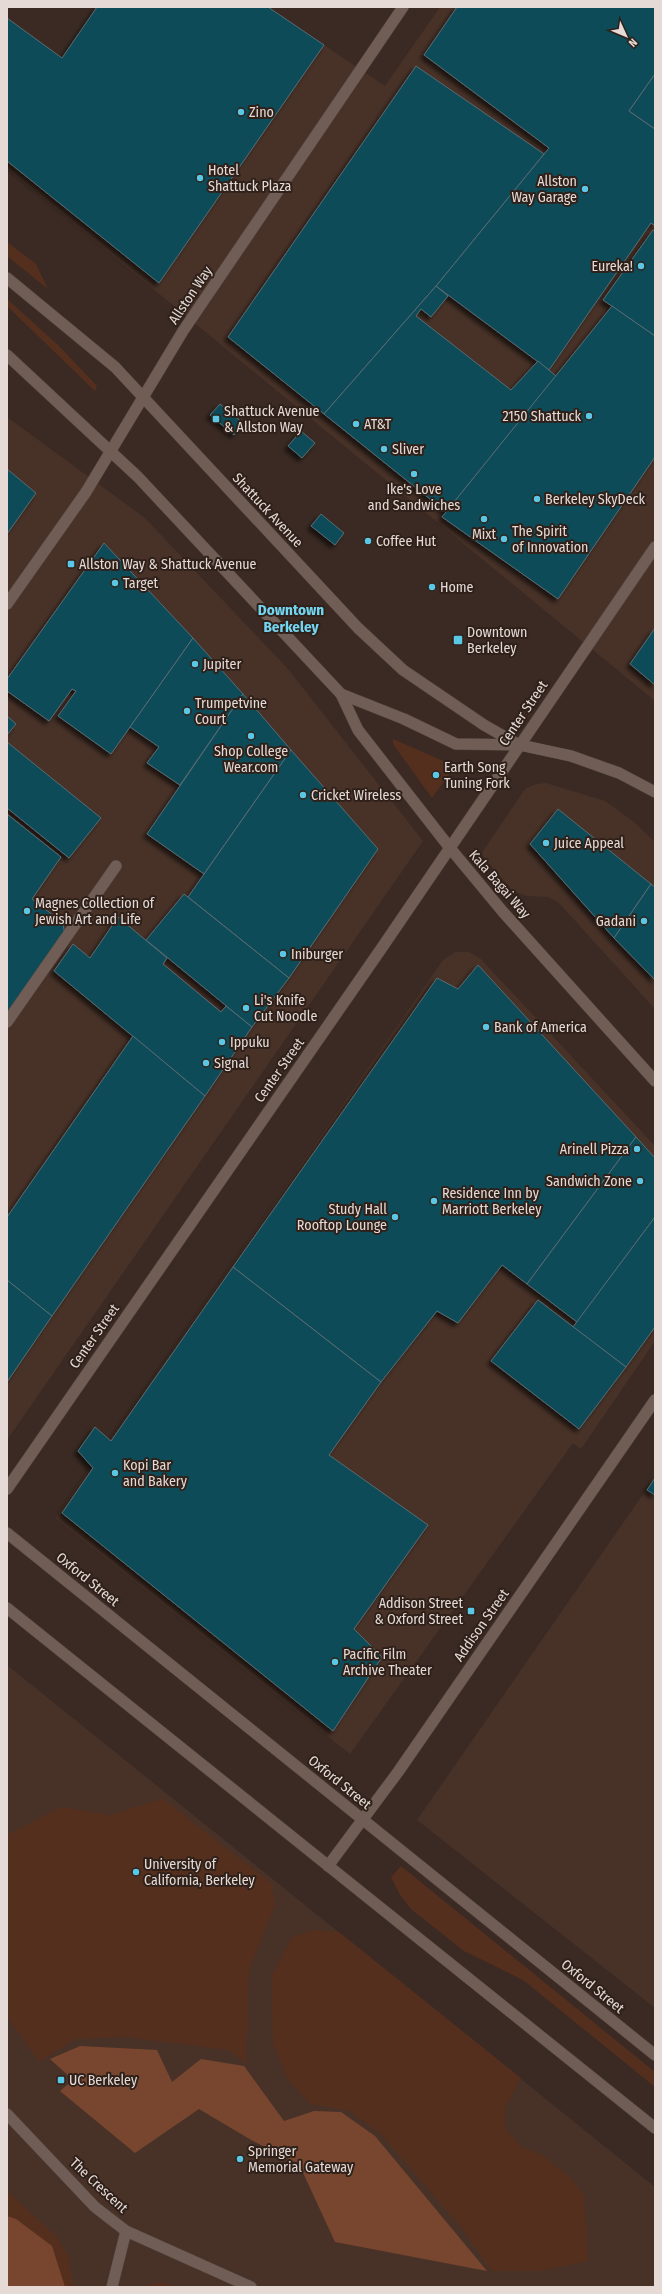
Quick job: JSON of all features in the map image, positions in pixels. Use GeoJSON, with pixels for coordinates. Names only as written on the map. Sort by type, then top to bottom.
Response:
{"type":"FeatureCollection","features":[{"type":"Feature","properties":{"kind":"street","name":"Allston Way"},"geometry":{"type":"LineString","coordinates":[[7,604],[86,492],[183,331],[404,7]]}},
{"type":"Feature","properties":{"kind":"street","name":"Shattuck Avenue"},"geometry":{"type":"LineString","coordinates":[[7,278],[114,367],[144,397],[348,617],[398,664],[439,697],[520,745]]}},
{"type":"Feature","properties":{"kind":"street","name":"Shattuck Avenue"},"geometry":{"type":"LineString","coordinates":[[7,355],[138,477],[341,694],[404,719],[456,744],[520,745],[571,756],[612,770],[655,792]]}},
{"type":"Feature","properties":{"kind":"street","name":"Center Street"},"geometry":{"type":"LineString","coordinates":[[7,1489],[450,848],[655,547]]}},
{"type":"Feature","properties":{"kind":"street","name":"Kala Bagai Way"},"geometry":{"type":"LineString","coordinates":[[341,694],[358,730],[450,848],[503,912],[655,1081]]}},
{"type":"Feature","properties":{"kind":"street"},"geometry":{"type":"LineString","coordinates":[[7,1022],[116,866]]}},
{"type":"Feature","properties":{"kind":"street","name":"Addison Street"},"geometry":{"type":"LineString","coordinates":[[328,1866],[398,1772],[655,1400]]}},
{"type":"Feature","properties":{"kind":"street","name":"Oxford Street"},"geometry":{"type":"LineString","coordinates":[[7,1533],[655,2055]]}},
{"type":"Feature","properties":{"kind":"street"},"geometry":{"type":"LineString","coordinates":[[7,1608],[655,2128]]}},
{"type":"Feature","properties":{"kind":"street","name":"The Crescent"},"geometry":{"type":"LineString","coordinates":[[7,2114],[95,2206],[126,2231],[250,2287]]}},
{"type":"Feature","properties":{"kind":"street"},"geometry":{"type":"LineString","coordinates":[[112,2287],[126,2231]]}},
{"type":"Feature","properties":{"kind":"shaded area"},"geometry":{"type":"Polygon","coordinates":[[[440,7],[655,7],[655,701],[7,169],[7,18],[62,58],[324,45],[385,86],[440,7]]]}},
{"type":"Feature","properties":{"kind":"shaded area"},"geometry":{"type":"Polygon","coordinates":[[[7,242],[36,264],[48,289],[7,256],[7,242]]]}},
{"type":"Feature","properties":{"kind":"shaded area"},"geometry":{"type":"Polygon","coordinates":[[[7,299],[59,346],[97,386],[95,391],[7,306],[7,299]]]}},
{"type":"Feature","properties":{"kind":"shaded area"},"geometry":{"type":"Polygon","coordinates":[[[7,417],[145,518],[288,669],[423,841],[7,1440],[7,417]]]}},
{"type":"Feature","properties":{"kind":"shaded area"},"geometry":{"type":"Polygon","coordinates":[[[393,739],[455,766],[432,798],[393,744],[393,739]]]}},
{"type":"Feature","properties":{"kind":"shaded area"},"geometry":{"type":"Polygon","coordinates":[[[546,783],[605,801],[634,822],[655,842],[655,1009],[558,902],[548,897],[526,896],[512,890],[481,854],[525,789],[536,784],[546,783]]]}},
{"type":"Feature","properties":{"kind":"shaded area"},"geometry":{"type":"Polygon","coordinates":[[[455,952],[469,952],[481,959],[655,1146],[655,1341],[581,1449],[573,1443],[350,1754],[55,1518],[443,960],[455,952]]]}},
{"type":"Feature","properties":{"kind":"shaded area"},"geometry":{"type":"Polygon","coordinates":[[[646,1490],[655,1496],[655,2008],[417,1820],[646,1490]]]}},
{"type":"Feature","properties":{"kind":"shaded area","name":"University of California, Berkeley"},"geometry":{"type":"Polygon","coordinates":[[[7,1665],[655,2187],[655,2287],[7,2287],[7,1665]]]}},
{"type":"Feature","properties":{"kind":"shaded area"},"geometry":{"type":"Polygon","coordinates":[[[163,1799],[272,1884],[275,1905],[249,1970],[246,2064],[229,2050],[125,2037],[75,2039],[39,2062],[7,2016],[7,1835],[61,1807],[110,1815],[163,1799]]]}},
{"type":"Feature","properties":{"kind":"shaded area"},"geometry":{"type":"Polygon","coordinates":[[[401,1866],[655,2072],[655,2087],[523,1980],[464,1951],[412,1910],[400,1895],[391,1877],[401,1866]]]}},
{"type":"Feature","properties":{"kind":"shaded area"},"geometry":{"type":"Polygon","coordinates":[[[313,1930],[339,1932],[521,2078],[505,2108],[505,2128],[521,2147],[542,2155],[571,2178],[584,2196],[588,2261],[540,2271],[492,2271],[460,2226],[381,2134],[348,2110],[310,2104],[288,2080],[273,2044],[272,1975],[292,1937],[313,1930]]]}},
{"type":"Feature","properties":{"kind":"shaded area"},"geometry":{"type":"Polygon","coordinates":[[[80,2046],[157,2050],[172,2082],[201,2059],[244,2066],[284,2121],[314,2111],[341,2112],[375,2136],[487,2271],[335,2242],[299,2164],[253,2141],[199,2109],[135,2153],[60,2091],[73,2080],[50,2059],[80,2046]]]}},
{"type":"Feature","properties":{"kind":"shaded area"},"geometry":{"type":"Polygon","coordinates":[[[7,2191],[57,2237],[68,2255],[74,2287],[7,2287],[7,2191]]]}},
{"type":"Feature","properties":{"kind":"shaded area"},"geometry":{"type":"Polygon","coordinates":[[[7,2216],[16,2219],[52,2246],[65,2287],[7,2287],[7,2216]]]}},
{"type":"Feature","properties":{"kind":"shaded area"},"geometry":{"type":"Polygon","coordinates":[[[156,2282],[166,2283],[175,2287],[144,2287],[156,2282]]]}},
{"type":"Feature","properties":{"kind":"building"},"geometry":{"type":"Polygon","coordinates":[[[97,7],[268,7],[324,45],[159,283],[7,161],[7,18],[62,58],[97,7]]]}},
{"type":"Feature","properties":{"kind":"building","name":"Allston Way Garage"},"geometry":{"type":"Polygon","coordinates":[[[457,7],[655,7],[655,74],[629,111],[655,129],[655,226],[651,223],[549,370],[436,286],[549,148],[424,55],[457,7]]]}},
{"type":"Feature","properties":{"kind":"building"},"geometry":{"type":"Polygon","coordinates":[[[416,66],[544,154],[436,286],[324,414],[228,337],[416,66]]]}},
{"type":"Feature","properties":{"kind":"building"},"geometry":{"type":"Polygon","coordinates":[[[655,74],[655,129],[629,111],[655,74]]]}},
{"type":"Feature","properties":{"kind":"building","name":"Eureka!"},"geometry":{"type":"Polygon","coordinates":[[[653,230],[655,232],[655,336],[603,300],[653,230]]]}},
{"type":"Feature","properties":{"kind":"building"},"geometry":{"type":"Polygon","coordinates":[[[436,286],[448,296],[431,317],[421,309],[416,316],[511,390],[538,361],[556,376],[446,512],[324,414],[436,286]]]}},
{"type":"Feature","properties":{"kind":"building","name":"2150 Shattuck"},"geometry":{"type":"Polygon","coordinates":[[[612,306],[655,336],[655,457],[558,599],[442,517],[612,306]]]}},
{"type":"Feature","properties":{"kind":"building"},"geometry":{"type":"Polygon","coordinates":[[[220,404],[243,423],[234,435],[210,415],[220,404]]]}},
{"type":"Feature","properties":{"kind":"building"},"geometry":{"type":"Polygon","coordinates":[[[301,431],[315,443],[302,458],[288,446],[301,431]]]}},
{"type":"Feature","properties":{"kind":"building"},"geometry":{"type":"Polygon","coordinates":[[[7,469],[36,493],[7,534],[7,469]]]}},
{"type":"Feature","properties":{"kind":"building"},"geometry":{"type":"Polygon","coordinates":[[[321,514],[344,533],[335,545],[311,526],[321,514]]]}},
{"type":"Feature","properties":{"kind":"building"},"geometry":{"type":"Polygon","coordinates":[[[104,543],[193,638],[111,754],[58,716],[76,691],[72,689],[49,721],[7,691],[7,679],[104,543]]]}},
{"type":"Feature","properties":{"kind":"building"},"geometry":{"type":"Polygon","coordinates":[[[655,628],[655,685],[630,664],[655,628]]]}},
{"type":"Feature","properties":{"kind":"building","name":"Trumpetvine Court"},"geometry":{"type":"Polygon","coordinates":[[[193,638],[243,694],[180,785],[147,763],[159,747],[130,727],[193,638]]]}},
{"type":"Feature","properties":{"kind":"building"},"geometry":{"type":"Polygon","coordinates":[[[243,694],[291,750],[204,874],[147,834],[243,694]]]}},
{"type":"Feature","properties":{"kind":"building"},"geometry":{"type":"Polygon","coordinates":[[[7,716],[16,724],[7,735],[7,716]]]}},
{"type":"Feature","properties":{"kind":"building"},"geometry":{"type":"Polygon","coordinates":[[[7,742],[101,818],[69,858],[7,808],[7,742]]]}},
{"type":"Feature","properties":{"kind":"building"},"geometry":{"type":"Polygon","coordinates":[[[291,750],[378,849],[289,978],[188,897],[291,750]]]}},
{"type":"Feature","properties":{"kind":"building"},"geometry":{"type":"Polygon","coordinates":[[[558,809],[651,884],[614,938],[530,844],[558,809]]]}},
{"type":"Feature","properties":{"kind":"building","name":"Magnes Collection of Jewish Art and Life"},"geometry":{"type":"Polygon","coordinates":[[[7,814],[61,857],[32,899],[63,923],[65,936],[7,1017],[7,814]]]}},
{"type":"Feature","properties":{"kind":"building"},"geometry":{"type":"Polygon","coordinates":[[[651,884],[655,887],[655,980],[614,938],[651,884]]]}},
{"type":"Feature","properties":{"kind":"building"},"geometry":{"type":"Polygon","coordinates":[[[184,894],[289,978],[252,1027],[146,940],[184,894]]]}},
{"type":"Feature","properties":{"kind":"building"},"geometry":{"type":"Polygon","coordinates":[[[118,917],[167,958],[163,964],[221,1012],[226,1006],[252,1027],[205,1096],[54,971],[73,944],[90,958],[118,917]]]}},
{"type":"Feature","properties":{"kind":"building","name":"Residence Inn by Marriott Berkeley"},"geometry":{"type":"Polygon","coordinates":[[[478,965],[636,1137],[527,1284],[502,1265],[458,1323],[437,1311],[381,1382],[233,1267],[437,978],[458,989],[478,965]]]}},
{"type":"Feature","properties":{"kind":"building"},"geometry":{"type":"Polygon","coordinates":[[[133,1036],[205,1096],[52,1316],[7,1280],[7,1217],[133,1036]]]}},
{"type":"Feature","properties":{"kind":"building"},"geometry":{"type":"Polygon","coordinates":[[[636,1137],[655,1158],[655,1217],[577,1322],[527,1284],[636,1137]]]}},
{"type":"Feature","properties":{"kind":"building"},"geometry":{"type":"Polygon","coordinates":[[[655,1217],[655,1327],[626,1367],[573,1327],[655,1217]]]}},
{"type":"Feature","properties":{"kind":"building"},"geometry":{"type":"Polygon","coordinates":[[[233,1267],[381,1382],[329,1455],[428,1525],[354,1629],[382,1657],[333,1731],[62,1513],[93,1468],[78,1451],[95,1427],[111,1441],[233,1267]]]}},
{"type":"Feature","properties":{"kind":"building"},"geometry":{"type":"Polygon","coordinates":[[[7,1280],[52,1316],[7,1382],[7,1280]]]}},
{"type":"Feature","properties":{"kind":"building"},"geometry":{"type":"Polygon","coordinates":[[[538,1300],[626,1367],[579,1429],[491,1361],[538,1300]]]}},
{"type":"Feature","properties":{"kind":"building"},"geometry":{"type":"Polygon","coordinates":[[[655,1478],[655,1495],[647,1490],[655,1478]]]}},
{"type":"Feature","properties":{"kind":"place","name":"Zino"},"geometry":{"type":"Point","coordinates":[241,112]}},
{"type":"Feature","properties":{"kind":"place","name":"Hotel Shattuck Plaza"},"geometry":{"type":"Point","coordinates":[200,178]}},
{"type":"Feature","properties":{"kind":"place","name":"Allston Way Garage"},"geometry":{"type":"Point","coordinates":[585,189]}},
{"type":"Feature","properties":{"kind":"place","name":"Eureka!"},"geometry":{"type":"Point","coordinates":[641,266]}},
{"type":"Feature","properties":{"kind":"place","name":"2150 Shattuck"},"geometry":{"type":"Point","coordinates":[589,416]}},
{"type":"Feature","properties":{"kind":"place","name":"Shattuck Avenue & Allston Way"},"geometry":{"type":"Point","coordinates":[216,419]}},
{"type":"Feature","properties":{"kind":"place","name":"AT&T"},"geometry":{"type":"Point","coordinates":[356,424]}},
{"type":"Feature","properties":{"kind":"place","name":"Sliver"},"geometry":{"type":"Point","coordinates":[384,449]}},
{"type":"Feature","properties":{"kind":"place","name":"Ike's Love and Sandwiches"},"geometry":{"type":"Point","coordinates":[414,474]}},
{"type":"Feature","properties":{"kind":"place","name":"Berkeley SkyDeck"},"geometry":{"type":"Point","coordinates":[537,499]}},
{"type":"Feature","properties":{"kind":"place","name":"Mixt"},"geometry":{"type":"Point","coordinates":[484,519]}},
{"type":"Feature","properties":{"kind":"place","name":"The Spirit of Innovation"},"geometry":{"type":"Point","coordinates":[504,539]}},
{"type":"Feature","properties":{"kind":"place","name":"Coffee Hut"},"geometry":{"type":"Point","coordinates":[368,541]}},
{"type":"Feature","properties":{"kind":"place","name":"Allston Way & Shattuck Avenue"},"geometry":{"type":"Point","coordinates":[71,564]}},
{"type":"Feature","properties":{"kind":"place","name":"Target"},"geometry":{"type":"Point","coordinates":[115,583]}},
{"type":"Feature","properties":{"kind":"place","name":"Home"},"geometry":{"type":"Point","coordinates":[432,587]}},
{"type":"Feature","properties":{"kind":"place","name":"Downtown Berkeley"},"geometry":{"type":"Point","coordinates":[458,640]}},
{"type":"Feature","properties":{"kind":"place","name":"Jupiter"},"geometry":{"type":"Point","coordinates":[195,664]}},
{"type":"Feature","properties":{"kind":"place","name":"Trumpetvine Court"},"geometry":{"type":"Point","coordinates":[187,711]}},
{"type":"Feature","properties":{"kind":"place","name":"Shop College Wear.com"},"geometry":{"type":"Point","coordinates":[251,736]}},
{"type":"Feature","properties":{"kind":"place","name":"Earth Song Tuning Fork"},"geometry":{"type":"Point","coordinates":[436,775]}},
{"type":"Feature","properties":{"kind":"place","name":"Cricket Wireless"},"geometry":{"type":"Point","coordinates":[303,795]}},
{"type":"Feature","properties":{"kind":"place","name":"Juice Appeal"},"geometry":{"type":"Point","coordinates":[546,843]}},
{"type":"Feature","properties":{"kind":"place","name":"Magnes Collection of Jewish Art and Life"},"geometry":{"type":"Point","coordinates":[27,911]}},
{"type":"Feature","properties":{"kind":"place","name":"Gadani"},"geometry":{"type":"Point","coordinates":[644,921]}},
{"type":"Feature","properties":{"kind":"place","name":"Iniburger"},"geometry":{"type":"Point","coordinates":[283,954]}},
{"type":"Feature","properties":{"kind":"place","name":"Li's Knife Cut Noodle"},"geometry":{"type":"Point","coordinates":[246,1008]}},
{"type":"Feature","properties":{"kind":"place","name":"Bank of America"},"geometry":{"type":"Point","coordinates":[486,1027]}},
{"type":"Feature","properties":{"kind":"place","name":"Ippuku"},"geometry":{"type":"Point","coordinates":[222,1042]}},
{"type":"Feature","properties":{"kind":"place","name":"Signal"},"geometry":{"type":"Point","coordinates":[206,1063]}},
{"type":"Feature","properties":{"kind":"place","name":"Arinell Pizza"},"geometry":{"type":"Point","coordinates":[637,1149]}},
{"type":"Feature","properties":{"kind":"place","name":"Sandwich Zone"},"geometry":{"type":"Point","coordinates":[640,1181]}},
{"type":"Feature","properties":{"kind":"place","name":"Residence Inn by Marriott Berkeley"},"geometry":{"type":"Point","coordinates":[434,1201]}},
{"type":"Feature","properties":{"kind":"place","name":"Study Hall Rooftop Lounge"},"geometry":{"type":"Point","coordinates":[395,1217]}},
{"type":"Feature","properties":{"kind":"place","name":"Kopi Bar and Bakery"},"geometry":{"type":"Point","coordinates":[115,1473]}},
{"type":"Feature","properties":{"kind":"place","name":"Addison Street & Oxford Street"},"geometry":{"type":"Point","coordinates":[471,1611]}},
{"type":"Feature","properties":{"kind":"place","name":"Pacific Film Archive Theater"},"geometry":{"type":"Point","coordinates":[335,1662]}},
{"type":"Feature","properties":{"kind":"place","name":"University of California, Berkeley"},"geometry":{"type":"Point","coordinates":[136,1872]}},
{"type":"Feature","properties":{"kind":"place","name":"UC Berkeley"},"geometry":{"type":"Point","coordinates":[61,2080]}},
{"type":"Feature","properties":{"kind":"place","name":"Springer Memorial Gateway"},"geometry":{"type":"Point","coordinates":[240,2159]}},
{"type":"Feature","properties":{"kind":"district","name":"Downtown Berkeley"},"geometry":{"type":"Point","coordinates":[291,618]}}]}
